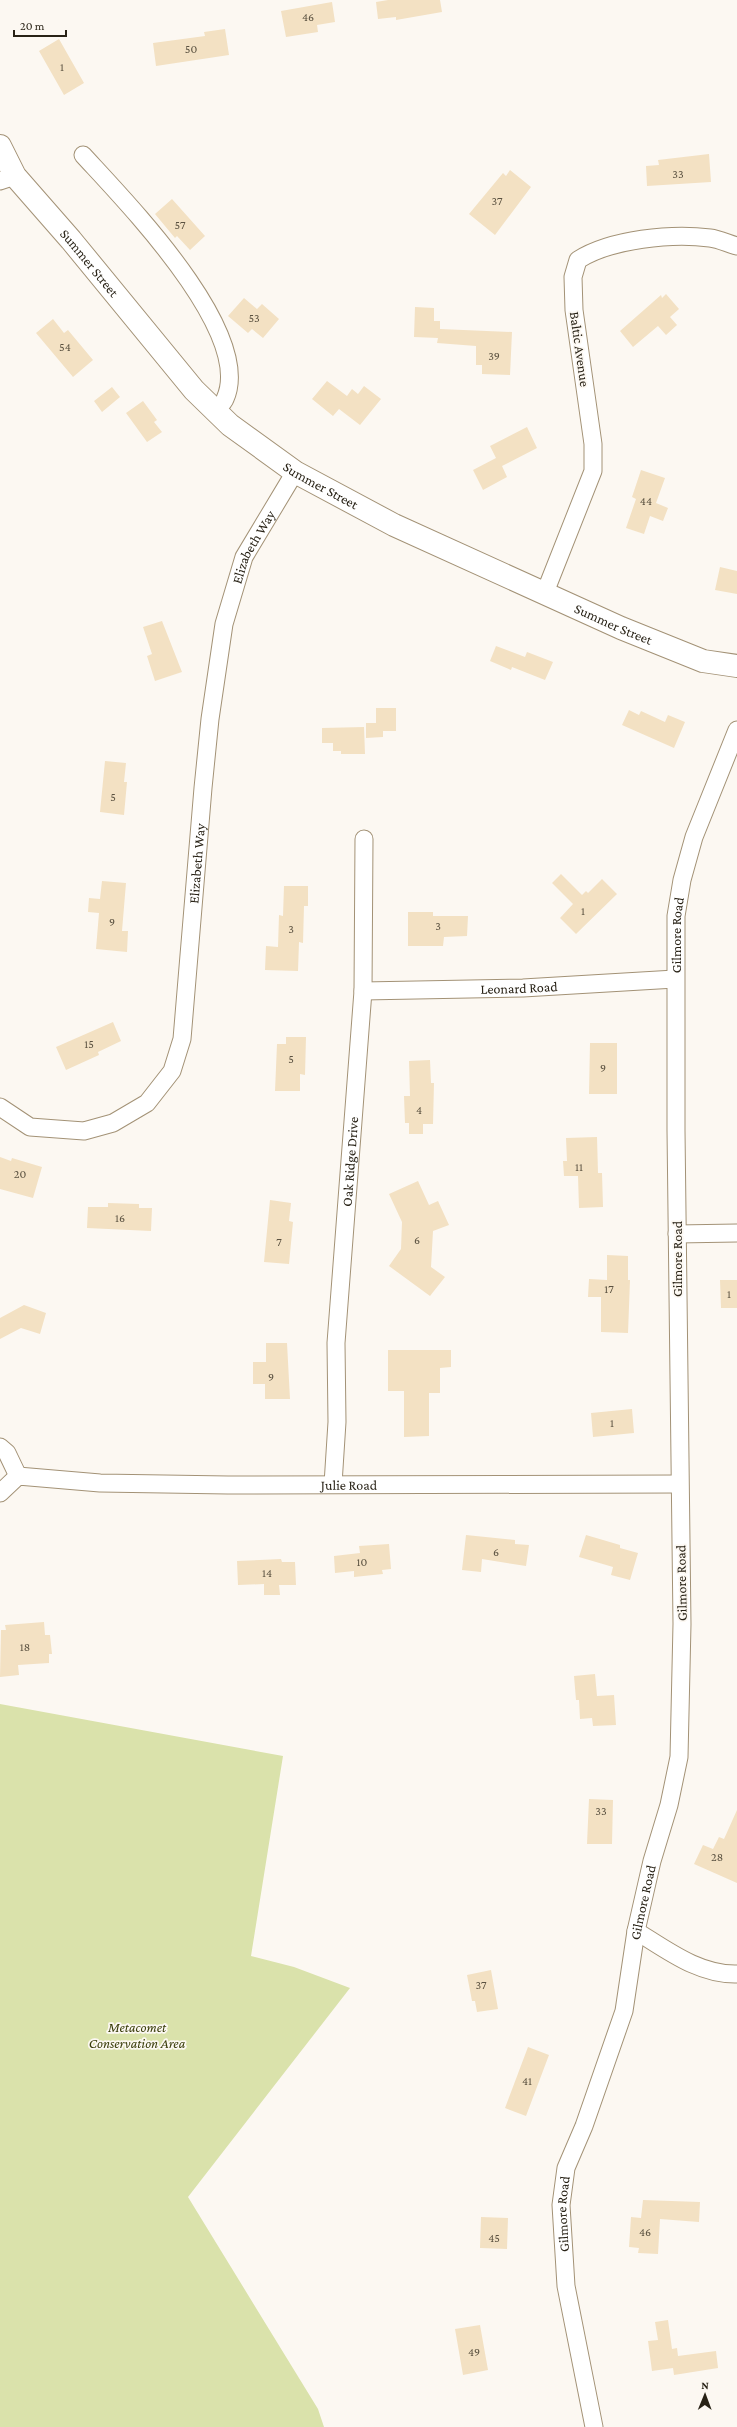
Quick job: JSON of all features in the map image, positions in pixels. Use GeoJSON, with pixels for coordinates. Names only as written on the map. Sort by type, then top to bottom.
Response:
{"type":"FeatureCollection","features":[{"type":"Feature","properties":{"kind":"street","name":"Summer Street"},"geometry":{"type":"LineString","coordinates":[[0,146],[8,178],[71,240],[194,390],[230,425],[296,472],[394,526],[544,594],[703,661],[737,666]]}},
{"type":"Feature","properties":{"kind":"street"},"geometry":{"type":"LineString","coordinates":[[83,155],[160,240],[196,293],[222,339],[229,366],[229,383],[225,400],[215,410]]}},
{"type":"Feature","properties":{"kind":"street","name":"Baltic Avenue"},"geometry":{"type":"LineString","coordinates":[[544,594],[593,471],[593,444],[574,310],[573,277],[578,260],[590,252],[632,241],[677,236],[712,238],[737,246]]}},
{"type":"Feature","properties":{"kind":"street","name":"Elizabeth Way"},"geometry":{"type":"LineString","coordinates":[[0,1107],[30,1127],[84,1131],[113,1123],[147,1102],[172,1071],[182,1039],[203,788],[210,719],[224,624],[244,557],[296,472]]}},
{"type":"Feature","properties":{"kind":"street","name":"Gilmore Road"},"geometry":{"type":"LineString","coordinates":[[594,2427],[566,2286],[560,2205],[566,2168],[584,2126],[621,2023],[636,1931],[652,1861],[669,1805],[679,1757],[682,1624],[679,1484],[675,979],[676,916],[682,880],[694,837],[737,730]]}},
{"type":"Feature","properties":{"kind":"street","name":"Oak Ridge Drive"},"geometry":{"type":"LineString","coordinates":[[333,1484],[336,1422],[336,1343],[363,991],[364,839]]}},
{"type":"Feature","properties":{"kind":"street","name":"Leonard Road"},"geometry":{"type":"LineString","coordinates":[[363,991],[523,988],[675,979]]}},
{"type":"Feature","properties":{"kind":"street"},"geometry":{"type":"LineString","coordinates":[[677,1234],[737,1233]]}},
{"type":"Feature","properties":{"kind":"street"},"geometry":{"type":"LineString","coordinates":[[0,1447],[7,1453],[18,1476],[0,1493]]}},
{"type":"Feature","properties":{"kind":"street","name":"Julie Road"},"geometry":{"type":"LineString","coordinates":[[18,1476],[100,1483],[679,1484]]}},
{"type":"Feature","properties":{"kind":"street"},"geometry":{"type":"LineString","coordinates":[[636,1931],[686,1962],[724,1974],[737,1974]]}},
{"type":"Feature","properties":{"kind":"green space","name":"Metacomet Conservation Area"},"geometry":{"type":"Polygon","coordinates":[[[0,1704],[283,1756],[251,1956],[294,1967],[350,1988],[188,2197],[318,2409],[324,2427],[0,2427],[0,1704]]]}},
{"type":"Feature","properties":{"kind":"building"},"geometry":{"type":"Polygon","coordinates":[[[388,0],[440,0],[442,12],[396,20],[396,17],[378,19],[376,2],[388,0]]]}},
{"type":"Feature","properties":{"kind":"building"},"geometry":{"type":"Polygon","coordinates":[[[332,2],[335,22],[317,25],[318,32],[286,37],[281,11],[332,2]]]}},
{"type":"Feature","properties":{"kind":"building"},"geometry":{"type":"Polygon","coordinates":[[[225,29],[229,55],[156,66],[153,43],[205,36],[204,32],[225,29]]]}},
{"type":"Feature","properties":{"kind":"building"},"geometry":{"type":"Polygon","coordinates":[[[59,39],[84,83],[64,95],[39,51],[59,39]]]}},
{"type":"Feature","properties":{"kind":"building"},"geometry":{"type":"Polygon","coordinates":[[[709,154],[711,182],[647,186],[646,166],[659,165],[658,160],[709,154]]]}},
{"type":"Feature","properties":{"kind":"building"},"geometry":{"type":"Polygon","coordinates":[[[510,170],[531,187],[495,235],[469,214],[503,173],[506,176],[510,170]]]}},
{"type":"Feature","properties":{"kind":"building"},"geometry":{"type":"Polygon","coordinates":[[[172,199],[205,236],[190,250],[177,236],[175,238],[155,214],[172,199]]]}},
{"type":"Feature","properties":{"kind":"building"},"geometry":{"type":"Polygon","coordinates":[[[666,294],[679,309],[670,317],[677,325],[666,335],[658,326],[633,347],[620,331],[661,295],[662,298],[666,294]]]}},
{"type":"Feature","properties":{"kind":"building"},"geometry":{"type":"Polygon","coordinates":[[[244,298],[257,309],[262,304],[279,319],[263,338],[252,329],[248,333],[228,316],[244,298]]]}},
{"type":"Feature","properties":{"kind":"building"},"geometry":{"type":"Polygon","coordinates":[[[415,307],[434,308],[434,321],[440,321],[440,329],[512,332],[510,375],[482,374],[482,365],[476,365],[476,346],[437,343],[438,338],[414,337],[415,307]]]}},
{"type":"Feature","properties":{"kind":"building"},"geometry":{"type":"Polygon","coordinates":[[[53,319],[64,333],[68,330],[93,360],[73,377],[36,333],[53,319]]]}},
{"type":"Feature","properties":{"kind":"building"},"geometry":{"type":"Polygon","coordinates":[[[327,381],[347,396],[352,389],[358,394],[364,386],[381,399],[360,425],[339,409],[333,416],[312,399],[327,381]]]}},
{"type":"Feature","properties":{"kind":"building"},"geometry":{"type":"Polygon","coordinates":[[[112,387],[120,397],[102,412],[94,401],[112,387]]]}},
{"type":"Feature","properties":{"kind":"building"},"geometry":{"type":"Polygon","coordinates":[[[143,401],[157,420],[154,422],[162,432],[147,442],[126,413],[143,401]]]}},
{"type":"Feature","properties":{"kind":"building"},"geometry":{"type":"Polygon","coordinates":[[[527,427],[537,448],[502,466],[507,477],[483,490],[473,470],[496,458],[490,446],[527,427]]]}},
{"type":"Feature","properties":{"kind":"building"},"geometry":{"type":"Polygon","coordinates":[[[641,470],[665,478],[656,503],[668,508],[663,521],[650,516],[644,534],[626,528],[636,499],[632,497],[641,470]]]}},
{"type":"Feature","properties":{"kind":"building"},"geometry":{"type":"Polygon","coordinates":[[[720,567],[737,571],[737,594],[715,590],[720,567]]]}},
{"type":"Feature","properties":{"kind":"building"},"geometry":{"type":"Polygon","coordinates":[[[162,621],[182,672],[155,681],[147,656],[152,654],[143,627],[162,621]]]}},
{"type":"Feature","properties":{"kind":"building"},"geometry":{"type":"Polygon","coordinates":[[[496,646],[525,657],[527,652],[553,662],[545,680],[512,667],[511,670],[490,661],[496,646]]]}},
{"type":"Feature","properties":{"kind":"building"},"geometry":{"type":"Polygon","coordinates":[[[376,708],[396,708],[396,731],[383,731],[383,737],[366,738],[366,723],[376,723],[376,708]]]}},
{"type":"Feature","properties":{"kind":"building"},"geometry":{"type":"Polygon","coordinates":[[[629,710],[639,715],[641,711],[665,722],[668,715],[685,722],[674,748],[622,725],[629,710]]]}},
{"type":"Feature","properties":{"kind":"building"},"geometry":{"type":"Polygon","coordinates":[[[364,727],[365,754],[341,754],[341,751],[333,751],[333,743],[322,743],[322,728],[364,727]]]}},
{"type":"Feature","properties":{"kind":"building"},"geometry":{"type":"Polygon","coordinates":[[[105,761],[126,763],[124,782],[127,782],[124,815],[100,812],[105,761]]]}},
{"type":"Feature","properties":{"kind":"building"},"geometry":{"type":"Polygon","coordinates":[[[561,874],[582,895],[586,891],[588,893],[602,879],[617,894],[576,934],[560,918],[573,904],[552,883],[561,874]]]}},
{"type":"Feature","properties":{"kind":"building"},"geometry":{"type":"Polygon","coordinates":[[[102,881],[126,883],[122,931],[128,931],[127,952],[96,949],[99,913],[88,912],[89,898],[100,899],[102,881]]]}},
{"type":"Feature","properties":{"kind":"building"},"geometry":{"type":"Polygon","coordinates":[[[284,886],[308,886],[308,906],[304,906],[303,943],[299,942],[298,971],[265,970],[266,946],[278,947],[279,915],[283,916],[284,886]]]}},
{"type":"Feature","properties":{"kind":"building"},"geometry":{"type":"Polygon","coordinates":[[[408,912],[433,912],[433,916],[468,916],[467,936],[444,937],[443,946],[408,946],[408,912]]]}},
{"type":"Feature","properties":{"kind":"building"},"geometry":{"type":"Polygon","coordinates":[[[113,1022],[121,1041],[98,1052],[99,1055],[66,1070],[56,1047],[113,1022]]]}},
{"type":"Feature","properties":{"kind":"building"},"geometry":{"type":"Polygon","coordinates":[[[286,1037],[306,1037],[305,1075],[300,1074],[300,1091],[275,1091],[277,1044],[286,1044],[286,1037]]]}},
{"type":"Feature","properties":{"kind":"building"},"geometry":{"type":"Polygon","coordinates":[[[590,1043],[617,1043],[617,1094],[589,1094],[590,1043]]]}},
{"type":"Feature","properties":{"kind":"building"},"geometry":{"type":"Polygon","coordinates":[[[430,1060],[431,1083],[434,1083],[433,1124],[423,1124],[423,1134],[409,1134],[409,1123],[405,1123],[404,1096],[410,1096],[409,1061],[430,1060]]]}},
{"type":"Feature","properties":{"kind":"building"},"geometry":{"type":"Polygon","coordinates":[[[597,1137],[598,1173],[602,1173],[603,1207],[579,1208],[578,1176],[564,1176],[563,1161],[567,1161],[566,1138],[597,1137]]]}},
{"type":"Feature","properties":{"kind":"building"},"geometry":{"type":"Polygon","coordinates":[[[0,1157],[11,1161],[12,1158],[42,1167],[33,1198],[0,1189],[0,1157]]]}},
{"type":"Feature","properties":{"kind":"building"},"geometry":{"type":"Polygon","coordinates":[[[418,1181],[429,1205],[438,1201],[449,1225],[433,1231],[431,1267],[445,1277],[430,1296],[389,1266],[401,1249],[402,1222],[389,1194],[418,1181]]]}},
{"type":"Feature","properties":{"kind":"building"},"geometry":{"type":"Polygon","coordinates":[[[270,1200],[291,1203],[289,1221],[293,1222],[289,1264],[264,1262],[270,1200]]]}},
{"type":"Feature","properties":{"kind":"building"},"geometry":{"type":"Polygon","coordinates":[[[108,1203],[139,1204],[139,1208],[152,1208],[151,1231],[87,1228],[88,1207],[108,1207],[108,1203]]]}},
{"type":"Feature","properties":{"kind":"building"},"geometry":{"type":"Polygon","coordinates":[[[607,1255],[628,1256],[628,1280],[630,1280],[628,1333],[601,1332],[601,1297],[588,1297],[589,1279],[607,1280],[607,1255]]]}},
{"type":"Feature","properties":{"kind":"building"},"geometry":{"type":"Polygon","coordinates":[[[720,1280],[737,1280],[737,1308],[721,1308],[720,1280]]]}},
{"type":"Feature","properties":{"kind":"building"},"geometry":{"type":"Polygon","coordinates":[[[24,1305],[46,1313],[40,1334],[21,1328],[0,1339],[0,1318],[24,1305]]]}},
{"type":"Feature","properties":{"kind":"building"},"geometry":{"type":"Polygon","coordinates":[[[266,1343],[287,1343],[290,1399],[265,1399],[265,1384],[253,1384],[253,1362],[266,1362],[266,1343]]]}},
{"type":"Feature","properties":{"kind":"building"},"geometry":{"type":"Polygon","coordinates":[[[388,1350],[451,1350],[451,1367],[440,1368],[440,1393],[429,1393],[429,1436],[404,1437],[404,1391],[388,1391],[388,1350]]]}},
{"type":"Feature","properties":{"kind":"building"},"geometry":{"type":"Polygon","coordinates":[[[632,1409],[634,1433],[593,1437],[591,1413],[632,1409]]]}},
{"type":"Feature","properties":{"kind":"building"},"geometry":{"type":"Polygon","coordinates":[[[466,1535],[515,1540],[515,1544],[529,1545],[526,1566],[482,1559],[481,1572],[462,1570],[466,1535]]]}},
{"type":"Feature","properties":{"kind":"building"},"geometry":{"type":"Polygon","coordinates":[[[586,1535],[620,1545],[620,1548],[638,1553],[630,1580],[611,1575],[613,1567],[579,1557],[586,1535]]]}},
{"type":"Feature","properties":{"kind":"building"},"geometry":{"type":"Polygon","coordinates":[[[389,1544],[391,1569],[382,1570],[383,1574],[354,1577],[354,1571],[335,1573],[334,1556],[360,1553],[359,1546],[389,1544]]]}},
{"type":"Feature","properties":{"kind":"building"},"geometry":{"type":"Polygon","coordinates":[[[281,1559],[282,1562],[295,1562],[296,1585],[279,1585],[280,1595],[264,1595],[264,1584],[238,1585],[237,1561],[281,1559]]]}},
{"type":"Feature","properties":{"kind":"building"},"geometry":{"type":"Polygon","coordinates":[[[44,1622],[45,1635],[50,1635],[52,1654],[49,1654],[49,1663],[18,1665],[19,1675],[0,1677],[1,1630],[6,1630],[5,1625],[44,1622]]]}},
{"type":"Feature","properties":{"kind":"building"},"geometry":{"type":"Polygon","coordinates":[[[595,1674],[597,1696],[614,1695],[616,1725],[593,1726],[592,1718],[580,1719],[579,1700],[576,1700],[574,1676],[595,1674]]]}},
{"type":"Feature","properties":{"kind":"building"},"geometry":{"type":"Polygon","coordinates":[[[589,1799],[613,1800],[612,1844],[587,1844],[589,1799]]]}},
{"type":"Feature","properties":{"kind":"building"},"geometry":{"type":"Polygon","coordinates":[[[737,1810],[737,1883],[694,1864],[703,1845],[713,1849],[719,1837],[724,1839],[737,1810]]]}},
{"type":"Feature","properties":{"kind":"building"},"geometry":{"type":"Polygon","coordinates":[[[491,1970],[498,2009],[477,2012],[475,2001],[472,2001],[467,1975],[491,1970]]]}},
{"type":"Feature","properties":{"kind":"building"},"geometry":{"type":"Polygon","coordinates":[[[528,2047],[549,2055],[526,2116],[505,2108],[528,2047]]]}},
{"type":"Feature","properties":{"kind":"building"},"geometry":{"type":"Polygon","coordinates":[[[643,2200],[700,2202],[699,2222],[660,2219],[658,2254],[638,2253],[639,2248],[629,2247],[631,2217],[641,2218],[643,2200]]]}},
{"type":"Feature","properties":{"kind":"building"},"geometry":{"type":"Polygon","coordinates":[[[481,2217],[508,2218],[507,2249],[480,2248],[481,2217]]]}},
{"type":"Feature","properties":{"kind":"building"},"geometry":{"type":"Polygon","coordinates":[[[668,2320],[672,2349],[677,2348],[678,2356],[716,2351],[718,2368],[674,2375],[673,2368],[652,2371],[648,2341],[658,2340],[655,2322],[668,2320]]]}},
{"type":"Feature","properties":{"kind":"building"},"geometry":{"type":"Polygon","coordinates":[[[480,2325],[488,2370],[463,2375],[455,2329],[480,2325]]]}}]}
